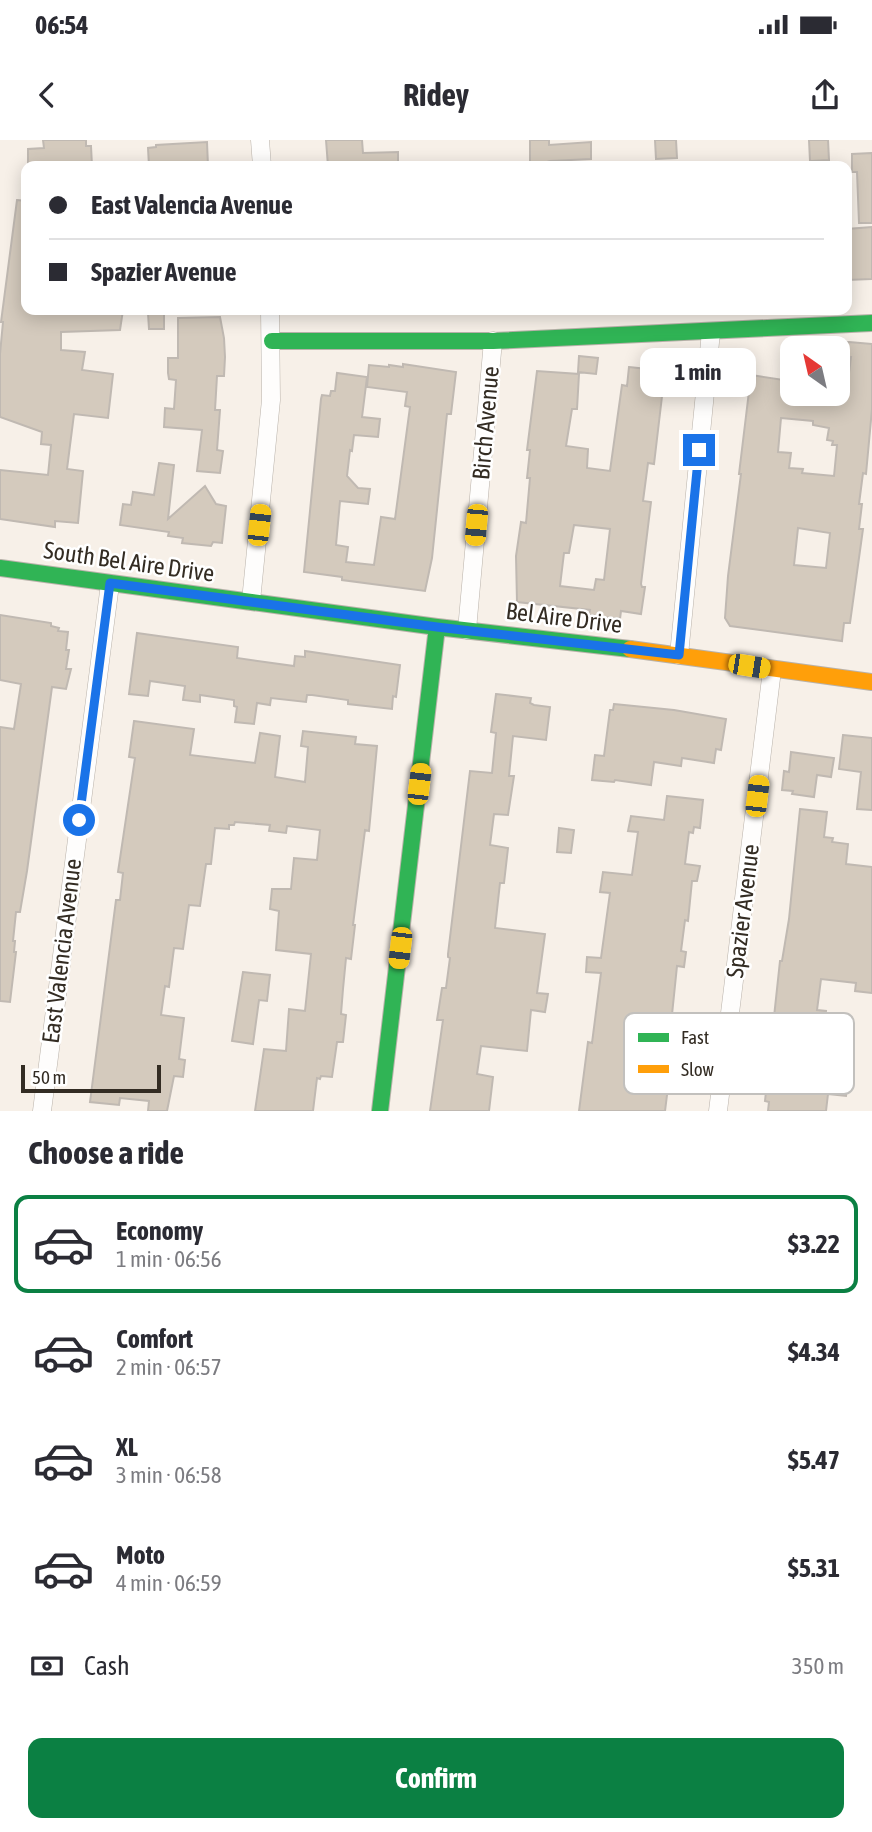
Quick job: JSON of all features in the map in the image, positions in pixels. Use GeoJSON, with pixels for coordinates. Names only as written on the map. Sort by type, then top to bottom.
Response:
{"type":"FeatureCollection","features":[{"type":"Feature","properties":{"kind":"street"},"geometry":{"type":"LineString","coordinates":[[260,140],[261,161]]}},
{"type":"Feature","properties":{"kind":"street"},"geometry":{"type":"LineString","coordinates":[[251,601],[271,400],[270,315]]}},
{"type":"Feature","properties":{"kind":"street"},"geometry":{"type":"LineString","coordinates":[[272,341],[493,341],[872,323]]}},
{"type":"Feature","properties":{"kind":"street"},"geometry":{"type":"LineString","coordinates":[[679,655],[711,332]]}},
{"type":"Feature","properties":{"kind":"street","name":"Birch Avenue"},"geometry":{"type":"LineString","coordinates":[[467,630],[493,341]]}},
{"type":"Feature","properties":{"kind":"street","name":"South Bel Aire Drive"},"geometry":{"type":"LineString","coordinates":[[0,568],[251,601]]}},
{"type":"Feature","properties":{"kind":"street","name":"East Valencia Avenue"},"geometry":{"type":"LineString","coordinates":[[42,1111],[110,583]]}},
{"type":"Feature","properties":{"kind":"street","name":"Bel Aire Drive"},"geometry":{"type":"LineString","coordinates":[[251,601],[872,682]]}},
{"type":"Feature","properties":{"kind":"street"},"geometry":{"type":"LineString","coordinates":[[380,1111],[437,627]]}},
{"type":"Feature","properties":{"kind":"street","name":"Spazier Avenue"},"geometry":{"type":"LineString","coordinates":[[730,1013],[772,670]]}},
{"type":"Feature","properties":{"kind":"building"},"geometry":{"type":"Polygon","coordinates":[[[43,140],[86,140],[86,146],[91,146],[92,161],[28,161],[28,149],[44,148],[43,140]]]}},
{"type":"Feature","properties":{"kind":"building"},"geometry":{"type":"Polygon","coordinates":[[[326,140],[362,140],[363,153],[398,152],[398,161],[328,161],[326,140]]]}},
{"type":"Feature","properties":{"kind":"building"},"geometry":{"type":"Polygon","coordinates":[[[530,140],[549,140],[549,145],[591,142],[591,159],[530,161],[530,140]]]}},
{"type":"Feature","properties":{"kind":"building"},"geometry":{"type":"Polygon","coordinates":[[[655,140],[676,140],[677,158],[656,159],[655,140]]]}},
{"type":"Feature","properties":{"kind":"building"},"geometry":{"type":"Polygon","coordinates":[[[809,140],[828,140],[829,160],[810,161],[809,140]]]}},
{"type":"Feature","properties":{"kind":"building"},"geometry":{"type":"Polygon","coordinates":[[[207,142],[208,161],[149,161],[148,148],[156,145],[207,142]]]}},
{"type":"Feature","properties":{"kind":"building"},"geometry":{"type":"Polygon","coordinates":[[[872,153],[872,223],[859,223],[857,172],[852,172],[852,154],[872,153]]]}},
{"type":"Feature","properties":{"kind":"building"},"geometry":{"type":"Polygon","coordinates":[[[17,200],[21,200],[21,315],[122,315],[120,330],[61,332],[61,350],[85,352],[82,370],[113,374],[108,418],[74,414],[67,469],[83,471],[78,523],[55,521],[55,527],[0,519],[0,470],[48,475],[51,445],[41,444],[42,432],[0,417],[1,322],[17,200]]]}},
{"type":"Feature","properties":{"kind":"building"},"geometry":{"type":"Polygon","coordinates":[[[872,227],[872,279],[852,280],[852,229],[872,227]]]}},
{"type":"Feature","properties":{"kind":"building"},"geometry":{"type":"Polygon","coordinates":[[[148,315],[164,315],[164,329],[149,329],[148,315]]]}},
{"type":"Feature","properties":{"kind":"building"},"geometry":{"type":"Polygon","coordinates":[[[220,317],[224,338],[224,376],[217,376],[215,410],[220,410],[217,450],[223,451],[220,473],[197,471],[202,430],[164,427],[165,408],[174,409],[176,380],[169,379],[168,358],[178,358],[178,318],[220,317]]]}},
{"type":"Feature","properties":{"kind":"building"},"geometry":{"type":"Polygon","coordinates":[[[850,342],[872,344],[872,409],[866,474],[863,473],[859,504],[862,504],[859,529],[863,529],[850,623],[844,623],[842,641],[730,626],[725,618],[728,576],[751,375],[780,379],[780,406],[850,406],[850,342]],[[781,418],[778,452],[791,453],[789,468],[803,469],[802,473],[834,476],[837,445],[832,445],[833,441],[827,440],[829,428],[813,425],[813,421],[781,418]],[[798,528],[794,565],[826,568],[830,533],[798,528]]]}},
{"type":"Feature","properties":{"kind":"building"},"geometry":{"type":"Polygon","coordinates":[[[579,356],[598,358],[596,374],[578,372],[579,356]]]}},
{"type":"Feature","properties":{"kind":"building"},"geometry":{"type":"Polygon","coordinates":[[[403,364],[456,372],[451,414],[447,414],[432,558],[425,591],[304,572],[321,399],[322,395],[330,396],[331,391],[335,391],[337,373],[367,377],[362,417],[380,419],[378,437],[354,435],[347,476],[358,488],[370,489],[368,504],[340,501],[336,545],[348,547],[346,562],[374,565],[381,517],[395,519],[410,407],[405,406],[407,392],[367,387],[369,365],[403,367],[403,364]]]}},
{"type":"Feature","properties":{"kind":"building"},"geometry":{"type":"Polygon","coordinates":[[[629,367],[665,371],[654,464],[648,463],[643,501],[651,502],[641,584],[645,587],[641,614],[621,611],[620,619],[589,615],[590,610],[517,602],[516,556],[521,522],[526,523],[530,478],[527,478],[530,450],[527,450],[537,371],[579,374],[577,409],[572,409],[566,446],[588,449],[587,468],[610,471],[622,385],[627,386],[629,367]],[[574,525],[569,553],[564,553],[560,586],[594,590],[596,579],[604,580],[610,529],[574,525]]]}},
{"type":"Feature","properties":{"kind":"building"},"geometry":{"type":"Polygon","coordinates":[[[159,463],[174,465],[168,519],[205,486],[216,504],[226,506],[222,543],[213,542],[211,546],[182,543],[183,538],[168,536],[169,532],[120,525],[123,504],[131,505],[133,492],[154,495],[159,463]]]}},
{"type":"Feature","properties":{"kind":"building"},"geometry":{"type":"Polygon","coordinates":[[[0,615],[51,623],[51,626],[59,628],[58,631],[68,632],[66,669],[71,669],[66,689],[52,687],[27,871],[20,912],[16,912],[13,941],[16,952],[10,1002],[0,1001],[0,727],[14,729],[21,684],[0,680],[0,615]]]}},
{"type":"Feature","properties":{"kind":"building"},"geometry":{"type":"Polygon","coordinates":[[[137,633],[238,647],[237,658],[294,666],[295,656],[305,657],[305,651],[400,665],[396,697],[393,696],[392,709],[348,704],[348,700],[312,695],[307,695],[306,702],[271,698],[270,705],[257,703],[254,724],[235,722],[237,707],[234,706],[234,700],[200,695],[200,702],[183,700],[185,686],[150,681],[148,696],[129,694],[137,633]]]}},
{"type":"Feature","properties":{"kind":"building"},"geometry":{"type":"Polygon","coordinates":[[[496,694],[531,698],[530,703],[534,705],[550,707],[546,740],[513,736],[509,776],[514,776],[508,815],[494,814],[490,845],[508,848],[504,883],[500,883],[495,928],[545,934],[537,993],[548,994],[545,1012],[531,1010],[527,1051],[481,1046],[477,1074],[493,1077],[489,1111],[430,1111],[443,1020],[437,1020],[442,988],[446,988],[450,958],[448,954],[470,771],[492,773],[496,733],[491,732],[496,694]]]}},
{"type":"Feature","properties":{"kind":"building"},"geometry":{"type":"Polygon","coordinates":[[[614,704],[726,719],[721,750],[716,749],[714,763],[682,758],[681,766],[654,762],[651,785],[592,780],[595,755],[604,756],[610,710],[613,710],[614,704]]]}},
{"type":"Feature","properties":{"kind":"building"},"geometry":{"type":"Polygon","coordinates":[[[134,721],[194,729],[190,755],[255,763],[260,733],[280,736],[275,777],[305,782],[308,747],[301,746],[303,731],[356,737],[355,744],[377,746],[369,831],[365,830],[351,959],[346,958],[341,1014],[346,1015],[343,1042],[337,1042],[332,1077],[317,1078],[313,1111],[255,1111],[264,1049],[286,1051],[289,1009],[305,1011],[311,954],[276,950],[279,911],[270,909],[272,889],[291,889],[294,858],[317,860],[320,830],[287,826],[286,833],[269,831],[270,825],[235,822],[234,825],[229,825],[229,829],[215,828],[211,864],[206,864],[200,906],[189,905],[183,949],[174,948],[169,987],[165,986],[161,1015],[184,1018],[179,1059],[185,1060],[183,1077],[174,1076],[167,1111],[148,1111],[149,1101],[120,1098],[119,1105],[90,1102],[116,900],[120,900],[123,873],[118,872],[135,758],[129,757],[134,721]]]}},
{"type":"Feature","properties":{"kind":"building"},"geometry":{"type":"Polygon","coordinates":[[[843,735],[872,738],[872,810],[857,809],[861,772],[839,769],[843,735]]]}},
{"type":"Feature","properties":{"kind":"building"},"geometry":{"type":"Polygon","coordinates":[[[791,752],[834,758],[831,777],[817,775],[814,797],[782,790],[784,771],[789,772],[791,752]]]}},
{"type":"Feature","properties":{"kind":"building"},"geometry":{"type":"Polygon","coordinates":[[[667,796],[703,800],[700,828],[694,827],[693,833],[689,832],[685,864],[700,866],[697,881],[692,881],[688,921],[685,920],[681,951],[686,952],[684,967],[677,966],[672,1013],[624,1013],[624,1094],[667,1094],[665,1111],[579,1111],[588,1042],[592,1043],[601,973],[586,972],[587,957],[601,958],[610,893],[600,892],[603,872],[632,875],[638,832],[628,831],[631,816],[664,820],[667,796]]]}},
{"type":"Feature","properties":{"kind":"building"},"geometry":{"type":"Polygon","coordinates":[[[800,809],[827,812],[824,837],[833,838],[832,842],[848,844],[846,864],[872,867],[872,993],[855,991],[856,983],[821,979],[817,1010],[826,1013],[774,1013],[780,961],[789,919],[800,809]]]}},
{"type":"Feature","properties":{"kind":"building"},"geometry":{"type":"Polygon","coordinates":[[[559,828],[574,830],[571,853],[557,852],[559,828]]]}},
{"type":"Feature","properties":{"kind":"building"},"geometry":{"type":"Polygon","coordinates":[[[243,972],[270,975],[267,1001],[259,1000],[253,1044],[232,1041],[243,972]]]}},
{"type":"Feature","properties":{"kind":"building"},"geometry":{"type":"Polygon","coordinates":[[[766,1094],[828,1094],[826,1111],[768,1111],[769,1102],[765,1101],[766,1094]]]}},
{"type":"Feature","properties":{"kind":"traffic: fast"},"geometry":{"type":"LineString","coordinates":[[272,341],[493,341],[872,323]]}},
{"type":"Feature","properties":{"kind":"traffic: fast"},"geometry":{"type":"LineString","coordinates":[[0,568],[437,627],[630,649]]}},
{"type":"Feature","properties":{"kind":"traffic: fast"},"geometry":{"type":"LineString","coordinates":[[380,1111],[437,627]]}},
{"type":"Feature","properties":{"kind":"traffic: slow"},"geometry":{"type":"LineString","coordinates":[[630,649],[872,682]]}},
{"type":"Feature","properties":{"kind":"route"},"geometry":{"type":"LineString","coordinates":[[79,820],[110,583],[437,627],[679,655],[699,450]]}}]}
